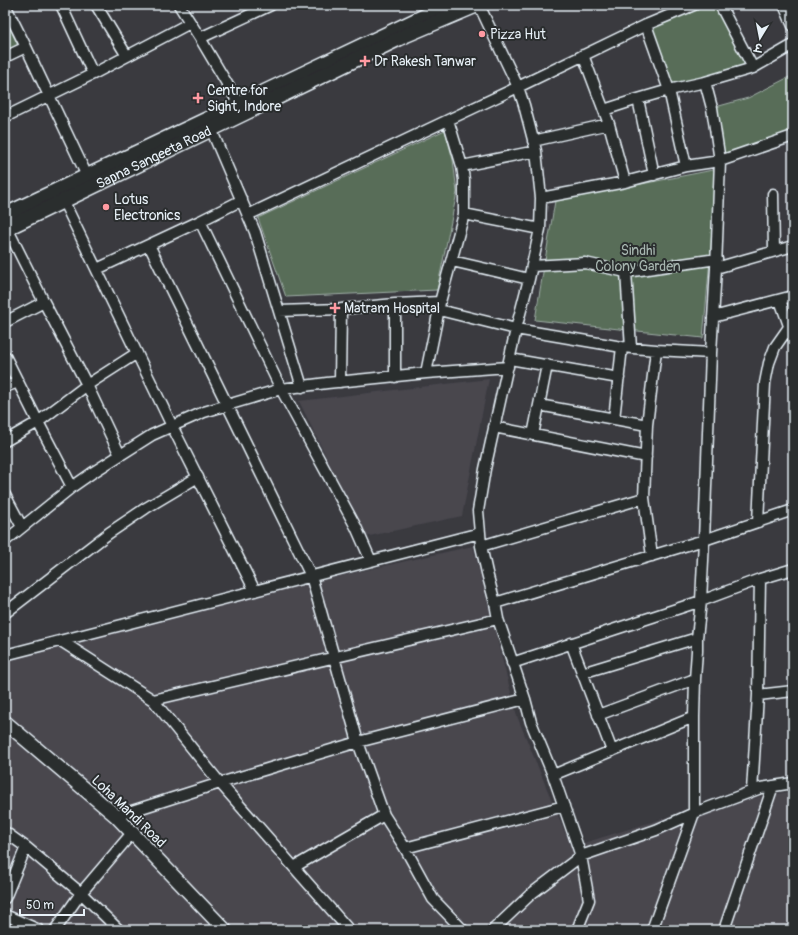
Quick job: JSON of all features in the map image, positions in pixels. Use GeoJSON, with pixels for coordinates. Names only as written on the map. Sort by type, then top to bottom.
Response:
{"type":"FeatureCollection","features":[{"type":"Feature","properties":{"kind":"main road","name":"Sapna Sangeeta Road"},"geometry":{"type":"LineString","coordinates":[[6,224],[63,200],[211,129],[242,108],[448,5]]}},
{"type":"Feature","properties":{"kind":"main road","name":"Sapna Sangeeta Road"},"geometry":{"type":"LineString","coordinates":[[6,224],[87,176],[406,35],[478,5]]}},
{"type":"Feature","properties":{"kind":"street"},"geometry":{"type":"LineString","coordinates":[[5,5],[87,176]]}},
{"type":"Feature","properties":{"kind":"street"},"geometry":{"type":"LineString","coordinates":[[61,5],[93,74]]}},
{"type":"Feature","properties":{"kind":"street"},"geometry":{"type":"LineString","coordinates":[[96,5],[127,56]]}},
{"type":"Feature","properties":{"kind":"street"},"geometry":{"type":"LineString","coordinates":[[178,5],[200,38],[242,108]]}},
{"type":"Feature","properties":{"kind":"street"},"geometry":{"type":"LineString","coordinates":[[200,38],[271,5]]}},
{"type":"Feature","properties":{"kind":"street"},"geometry":{"type":"LineString","coordinates":[[478,5],[518,87],[524,105],[534,146],[541,198],[540,229],[485,469],[478,511],[481,546],[486,573],[498,619],[525,699],[531,722],[553,775],[581,856],[589,900],[577,930]]}},
{"type":"Feature","properties":{"kind":"street"},"geometry":{"type":"LineString","coordinates":[[248,215],[646,25],[692,5]]}},
{"type":"Feature","properties":{"kind":"street"},"geometry":{"type":"LineString","coordinates":[[720,5],[753,68]]}},
{"type":"Feature","properties":{"kind":"street"},"geometry":{"type":"LineString","coordinates":[[784,5],[793,26]]}},
{"type":"Feature","properties":{"kind":"street"},"geometry":{"type":"LineString","coordinates":[[5,117],[93,74],[190,23]]}},
{"type":"Feature","properties":{"kind":"street"},"geometry":{"type":"LineString","coordinates":[[646,25],[669,90],[686,166]]}},
{"type":"Feature","properties":{"kind":"street"},"geometry":{"type":"LineString","coordinates":[[604,110],[669,90],[705,82],[753,68],[793,45]]}},
{"type":"Feature","properties":{"kind":"street"},"geometry":{"type":"LineString","coordinates":[[5,57],[26,47]]}},
{"type":"Feature","properties":{"kind":"street"},"geometry":{"type":"LineString","coordinates":[[583,56],[609,124],[625,182]]}},
{"type":"Feature","properties":{"kind":"street"},"geometry":{"type":"LineString","coordinates":[[652,930],[694,813],[695,679],[704,540],[720,161],[712,108],[705,82]]}},
{"type":"Feature","properties":{"kind":"street"},"geometry":{"type":"LineString","coordinates":[[638,99],[654,175]]}},
{"type":"Feature","properties":{"kind":"street"},"geometry":{"type":"LineString","coordinates":[[426,373],[439,306],[464,214],[464,180],[462,166],[448,120]]}},
{"type":"Feature","properties":{"kind":"street"},"geometry":{"type":"LineString","coordinates":[[462,166],[609,124]]}},
{"type":"Feature","properties":{"kind":"street"},"geometry":{"type":"LineString","coordinates":[[211,129],[255,232],[302,387]]}},
{"type":"Feature","properties":{"kind":"street"},"geometry":{"type":"LineString","coordinates":[[541,198],[625,182],[686,166],[720,161],[793,136]]}},
{"type":"Feature","properties":{"kind":"street"},"geometry":{"type":"LineString","coordinates":[[774,194],[774,251]]}},
{"type":"Feature","properties":{"kind":"street"},"geometry":{"type":"LineString","coordinates":[[63,200],[172,426],[255,591]]}},
{"type":"Feature","properties":{"kind":"street"},"geometry":{"type":"LineString","coordinates":[[97,269],[242,200]]}},
{"type":"Feature","properties":{"kind":"street"},"geometry":{"type":"LineString","coordinates":[[464,214],[540,229]]}},
{"type":"Feature","properties":{"kind":"street"},"geometry":{"type":"LineString","coordinates":[[200,221],[281,389],[356,527],[371,561]]}},
{"type":"Feature","properties":{"kind":"street"},"geometry":{"type":"LineString","coordinates":[[6,224],[87,385],[120,455]]}},
{"type":"Feature","properties":{"kind":"street"},"geometry":{"type":"LineString","coordinates":[[149,245],[311,576],[358,742],[384,815],[434,899],[462,930]]}},
{"type":"Feature","properties":{"kind":"street"},"geometry":{"type":"LineString","coordinates":[[532,266],[584,263],[626,272],[716,263],[793,246]]}},
{"type":"Feature","properties":{"kind":"street"},"geometry":{"type":"LineString","coordinates":[[452,261],[529,279]]}},
{"type":"Feature","properties":{"kind":"street"},"geometry":{"type":"LineString","coordinates":[[614,419],[619,378],[626,348],[626,272]]}},
{"type":"Feature","properties":{"kind":"street"},"geometry":{"type":"LineString","coordinates":[[713,317],[793,296]]}},
{"type":"Feature","properties":{"kind":"street"},"geometry":{"type":"LineString","coordinates":[[780,300],[793,337]]}},
{"type":"Feature","properties":{"kind":"street"},"geometry":{"type":"LineString","coordinates":[[5,322],[44,302]]}},
{"type":"Feature","properties":{"kind":"street"},"geometry":{"type":"LineString","coordinates":[[279,310],[395,304],[439,306],[516,329],[626,348],[711,353]]}},
{"type":"Feature","properties":{"kind":"street"},"geometry":{"type":"LineString","coordinates":[[395,304],[396,377]]}},
{"type":"Feature","properties":{"kind":"street"},"geometry":{"type":"LineString","coordinates":[[340,308],[340,382]]}},
{"type":"Feature","properties":{"kind":"street"},"geometry":{"type":"LineString","coordinates":[[758,522],[765,383],[769,363],[775,348],[789,327]]}},
{"type":"Feature","properties":{"kind":"street"},"geometry":{"type":"LineString","coordinates":[[652,556],[644,498],[647,425],[656,350]]}},
{"type":"Feature","properties":{"kind":"street"},"geometry":{"type":"LineString","coordinates":[[5,440],[38,422],[87,385],[137,353]]}},
{"type":"Feature","properties":{"kind":"street"},"geometry":{"type":"LineString","coordinates":[[5,356],[72,487]]}},
{"type":"Feature","properties":{"kind":"street"},"geometry":{"type":"LineString","coordinates":[[5,541],[72,487],[152,435],[204,412],[281,389],[509,363],[547,365],[619,378]]}},
{"type":"Feature","properties":{"kind":"street"},"geometry":{"type":"LineString","coordinates":[[533,435],[547,365]]}},
{"type":"Feature","properties":{"kind":"street"},"geometry":{"type":"LineString","coordinates":[[5,387],[18,382]]}},
{"type":"Feature","properties":{"kind":"street"},"geometry":{"type":"LineString","coordinates":[[539,405],[647,425]]}},
{"type":"Feature","properties":{"kind":"street"},"geometry":{"type":"LineString","coordinates":[[494,427],[646,457]]}},
{"type":"Feature","properties":{"kind":"street"},"geometry":{"type":"LineString","coordinates":[[5,613],[109,533],[146,508],[198,477]]}},
{"type":"Feature","properties":{"kind":"street"},"geometry":{"type":"LineString","coordinates":[[5,494],[22,527]]}},
{"type":"Feature","properties":{"kind":"street"},"geometry":{"type":"LineString","coordinates":[[481,546],[644,498]]}},
{"type":"Feature","properties":{"kind":"street"},"geometry":{"type":"LineString","coordinates":[[495,603],[704,540],[793,510]]}},
{"type":"Feature","properties":{"kind":"street"},"geometry":{"type":"LineString","coordinates":[[5,655],[480,533]]}},
{"type":"Feature","properties":{"kind":"street"},"geometry":{"type":"LineString","coordinates":[[512,663],[793,569]]}},
{"type":"Feature","properties":{"kind":"street"},"geometry":{"type":"LineString","coordinates":[[752,792],[758,695],[760,579]]}},
{"type":"Feature","properties":{"kind":"street"},"geometry":{"type":"LineString","coordinates":[[153,700],[498,619]]}},
{"type":"Feature","properties":{"kind":"street"},"geometry":{"type":"LineString","coordinates":[[582,673],[697,638]]}},
{"type":"Feature","properties":{"kind":"street"},"geometry":{"type":"LineString","coordinates":[[61,640],[153,700],[220,783],[350,930]]}},
{"type":"Feature","properties":{"kind":"street"},"geometry":{"type":"LineString","coordinates":[[571,643],[612,751]]}},
{"type":"Feature","properties":{"kind":"street"},"geometry":{"type":"LineString","coordinates":[[598,715],[695,679]]}},
{"type":"Feature","properties":{"kind":"street"},"geometry":{"type":"LineString","coordinates":[[758,695],[793,691]]}},
{"type":"Feature","properties":{"kind":"street"},"geometry":{"type":"LineString","coordinates":[[116,816],[358,742],[525,699]]}},
{"type":"Feature","properties":{"kind":"street"},"geometry":{"type":"LineString","coordinates":[[553,775],[694,717]]}},
{"type":"Feature","properties":{"kind":"street","name":"Loha Mandi Road"},"geometry":{"type":"LineString","coordinates":[[6,725],[116,816],[224,930]]}},
{"type":"Feature","properties":{"kind":"street"},"geometry":{"type":"LineString","coordinates":[[493,930],[531,894],[581,856],[656,830],[694,813],[761,788],[793,783]]}},
{"type":"Feature","properties":{"kind":"street"},"geometry":{"type":"LineString","coordinates":[[724,930],[773,786]]}},
{"type":"Feature","properties":{"kind":"street"},"geometry":{"type":"LineString","coordinates":[[405,848],[564,806]]}},
{"type":"Feature","properties":{"kind":"street"},"geometry":{"type":"LineString","coordinates":[[294,867],[384,815]]}},
{"type":"Feature","properties":{"kind":"street"},"geometry":{"type":"LineString","coordinates":[[5,832],[26,847],[81,894],[119,930]]}},
{"type":"Feature","properties":{"kind":"street"},"geometry":{"type":"LineString","coordinates":[[56,930],[81,894],[132,833]]}},
{"type":"Feature","properties":{"kind":"street"},"geometry":{"type":"LineString","coordinates":[[5,898],[26,847]]}},
{"type":"Feature","properties":{"kind":"street"},"geometry":{"type":"LineString","coordinates":[[5,915],[39,930]]}},
{"type":"Feature","properties":{"kind":"shaded area"},"geometry":{"type":"Polygon","coordinates":[[[489,379],[462,516],[365,537],[299,401],[489,379]]]}},
{"type":"Feature","properties":{"kind":"shaded area"},"geometry":{"type":"Polygon","coordinates":[[[473,546],[517,716],[571,847],[700,807],[793,791],[793,930],[5,930],[5,651],[473,546]]]}},
{"type":"Feature","properties":{"kind":"green space"},"geometry":{"type":"Polygon","coordinates":[[[694,5],[720,5],[753,68],[669,90],[646,25],[694,5]]]}},
{"type":"Feature","properties":{"kind":"green space"},"geometry":{"type":"Polygon","coordinates":[[[5,17],[18,46],[5,52],[5,17]]]}},
{"type":"Feature","properties":{"kind":"green space"},"geometry":{"type":"Polygon","coordinates":[[[793,75],[793,136],[720,161],[712,108],[748,98],[793,75]]]}},
{"type":"Feature","properties":{"kind":"green space"},"geometry":{"type":"Polygon","coordinates":[[[445,130],[453,160],[457,192],[437,290],[286,297],[258,218],[445,130]]]}},
{"type":"Feature","properties":{"kind":"green space","name":"Sindhi Colony Garden"},"geometry":{"type":"Polygon","coordinates":[[[718,169],[703,338],[535,320],[555,201],[718,169]]]}},
{"type":"Feature","properties":{"kind":"place","name":"Pizza Hut"},"geometry":{"type":"Point","coordinates":[482,34]}},
{"type":"Feature","properties":{"kind":"place","name":"Dr Rakesh Tanwar"},"geometry":{"type":"Point","coordinates":[365,61]}},
{"type":"Feature","properties":{"kind":"place","name":"Centre for Sight, Indore"},"geometry":{"type":"Point","coordinates":[198,98]}},
{"type":"Feature","properties":{"kind":"place","name":"Lotus Electronics"},"geometry":{"type":"Point","coordinates":[106,207]}},
{"type":"Feature","properties":{"kind":"place","name":"Matram Hospital"},"geometry":{"type":"Point","coordinates":[335,308]}}]}
